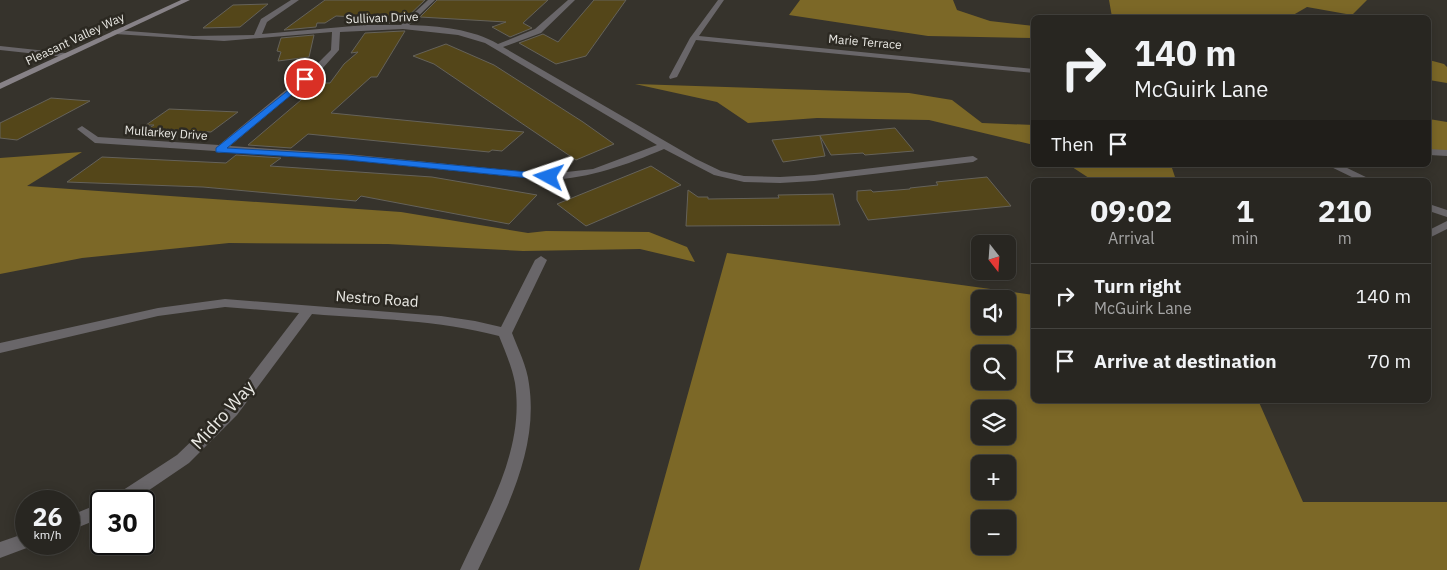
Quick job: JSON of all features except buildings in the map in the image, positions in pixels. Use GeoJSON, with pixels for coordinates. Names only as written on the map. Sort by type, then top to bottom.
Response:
{"type":"FeatureCollection","features":[{"type":"Feature","properties":{"kind":"main road","name":"Pleasant Valley Way"},"geometry":{"type":"LineString","coordinates":[[0,86],[187,0]]}},
{"type":"Feature","properties":{"kind":"street"},"geometry":{"type":"LineString","coordinates":[[257,37],[264,21],[296,0]]}},
{"type":"Feature","properties":{"kind":"street"},"geometry":{"type":"LineString","coordinates":[[403,27],[432,0]]}},
{"type":"Feature","properties":{"kind":"street"},"geometry":{"type":"LineString","coordinates":[[496,47],[538,31],[572,0]]}},
{"type":"Feature","properties":{"kind":"street"},"geometry":{"type":"LineString","coordinates":[[673,77],[694,38],[721,0]]}},
{"type":"Feature","properties":{"kind":"street","name":"Sullivan Drive"},"geometry":{"type":"LineString","coordinates":[[115,32],[207,39],[403,27],[435,28],[453,31],[470,35],[496,47],[665,145]]}},
{"type":"Feature","properties":{"kind":"street"},"geometry":{"type":"LineString","coordinates":[[219,150],[319,67],[335,50],[336,31]]}},
{"type":"Feature","properties":{"kind":"street","name":"Marie Terrace"},"geometry":{"type":"LineString","coordinates":[[694,38],[1031,71]]}},
{"type":"Feature","properties":{"kind":"street"},"geometry":{"type":"LineString","coordinates":[[0,48],[65,55]]}},
{"type":"Feature","properties":{"kind":"street","name":"Mullarkey Drive"},"geometry":{"type":"LineString","coordinates":[[82,129],[95,140],[347,158],[549,177],[573,177],[595,173],[665,145]]}},
{"type":"Feature","properties":{"kind":"street"},"geometry":{"type":"LineString","coordinates":[[665,145],[692,161],[718,173],[744,179],[814,178],[973,159]]}},
{"type":"Feature","properties":{"kind":"street"},"geometry":{"type":"LineString","coordinates":[[1431,152],[1447,154]]}},
{"type":"Feature","properties":{"kind":"street"},"geometry":{"type":"LineString","coordinates":[[1338,167],[1363,178]]}},
{"type":"Feature","properties":{"kind":"street"},"geometry":{"type":"LineString","coordinates":[[1343,169],[1352,167]]}},
{"type":"Feature","properties":{"kind":"street"},"geometry":{"type":"LineString","coordinates":[[1431,208],[1447,214]]}},
{"type":"Feature","properties":{"kind":"street"},"geometry":{"type":"LineString","coordinates":[[1431,234],[1447,224]]}},
{"type":"Feature","properties":{"kind":"street"},"geometry":{"type":"LineString","coordinates":[[470,570],[512,478],[523,423],[522,384],[505,333],[541,260]]}},
{"type":"Feature","properties":{"kind":"street","name":"Nestro Road"},"geometry":{"type":"LineString","coordinates":[[0,348],[158,312],[225,303],[441,320],[475,325],[505,333]]}},
{"type":"Feature","properties":{"kind":"street","name":"Midro Way"},"geometry":{"type":"LineString","coordinates":[[136,490],[183,459],[232,411],[308,310]]}},
{"type":"Feature","properties":{"kind":"street"},"geometry":{"type":"LineString","coordinates":[[0,550],[15,545]]}},
{"type":"Feature","properties":{"kind":"shaded area"},"geometry":{"type":"Polygon","coordinates":[[[800,0],[953,0],[957,10],[990,21],[1031,26],[1031,38],[928,36],[789,15],[800,0]]]}},
{"type":"Feature","properties":{"kind":"shaded area"},"geometry":{"type":"Polygon","coordinates":[[[1109,0],[1367,0],[1352,15],[1307,7],[1293,15],[1112,15],[1109,0]]]}},
{"type":"Feature","properties":{"kind":"shaded area"},"geometry":{"type":"Polygon","coordinates":[[[1431,61],[1444,64],[1447,67],[1447,83],[1431,80],[1431,61]]]}},
{"type":"Feature","properties":{"kind":"shaded area"},"geometry":{"type":"Polygon","coordinates":[[[635,84],[909,93],[952,100],[982,123],[1031,125],[1031,144],[929,120],[817,118],[748,123],[717,102],[635,84]]]}},
{"type":"Feature","properties":{"kind":"shaded area"},"geometry":{"type":"Polygon","coordinates":[[[1431,119],[1447,122],[1447,152],[1431,150],[1431,119]]]}},
{"type":"Feature","properties":{"kind":"shaded area"},"geometry":{"type":"Polygon","coordinates":[[[82,152],[27,186],[401,212],[528,233],[546,231],[649,232],[687,247],[695,262],[640,249],[523,251],[388,244],[229,243],[82,258],[0,274],[0,158],[82,152]]]}},
{"type":"Feature","properties":{"kind":"shaded area"},"geometry":{"type":"Polygon","coordinates":[[[1072,167],[1172,167],[1175,178],[1089,178],[1072,167]]]}},
{"type":"Feature","properties":{"kind":"shaded area"},"geometry":{"type":"Polygon","coordinates":[[[727,253],[997,290],[971,290],[971,335],[1016,335],[1016,293],[1031,295],[1031,403],[1259,403],[1303,502],[1447,502],[1447,570],[639,570],[727,253]]]}},
{"type":"Feature","properties":{"kind":"route"},"geometry":{"type":"LineString","coordinates":[[305,79],[219,150],[347,158],[549,177]]}}]}
